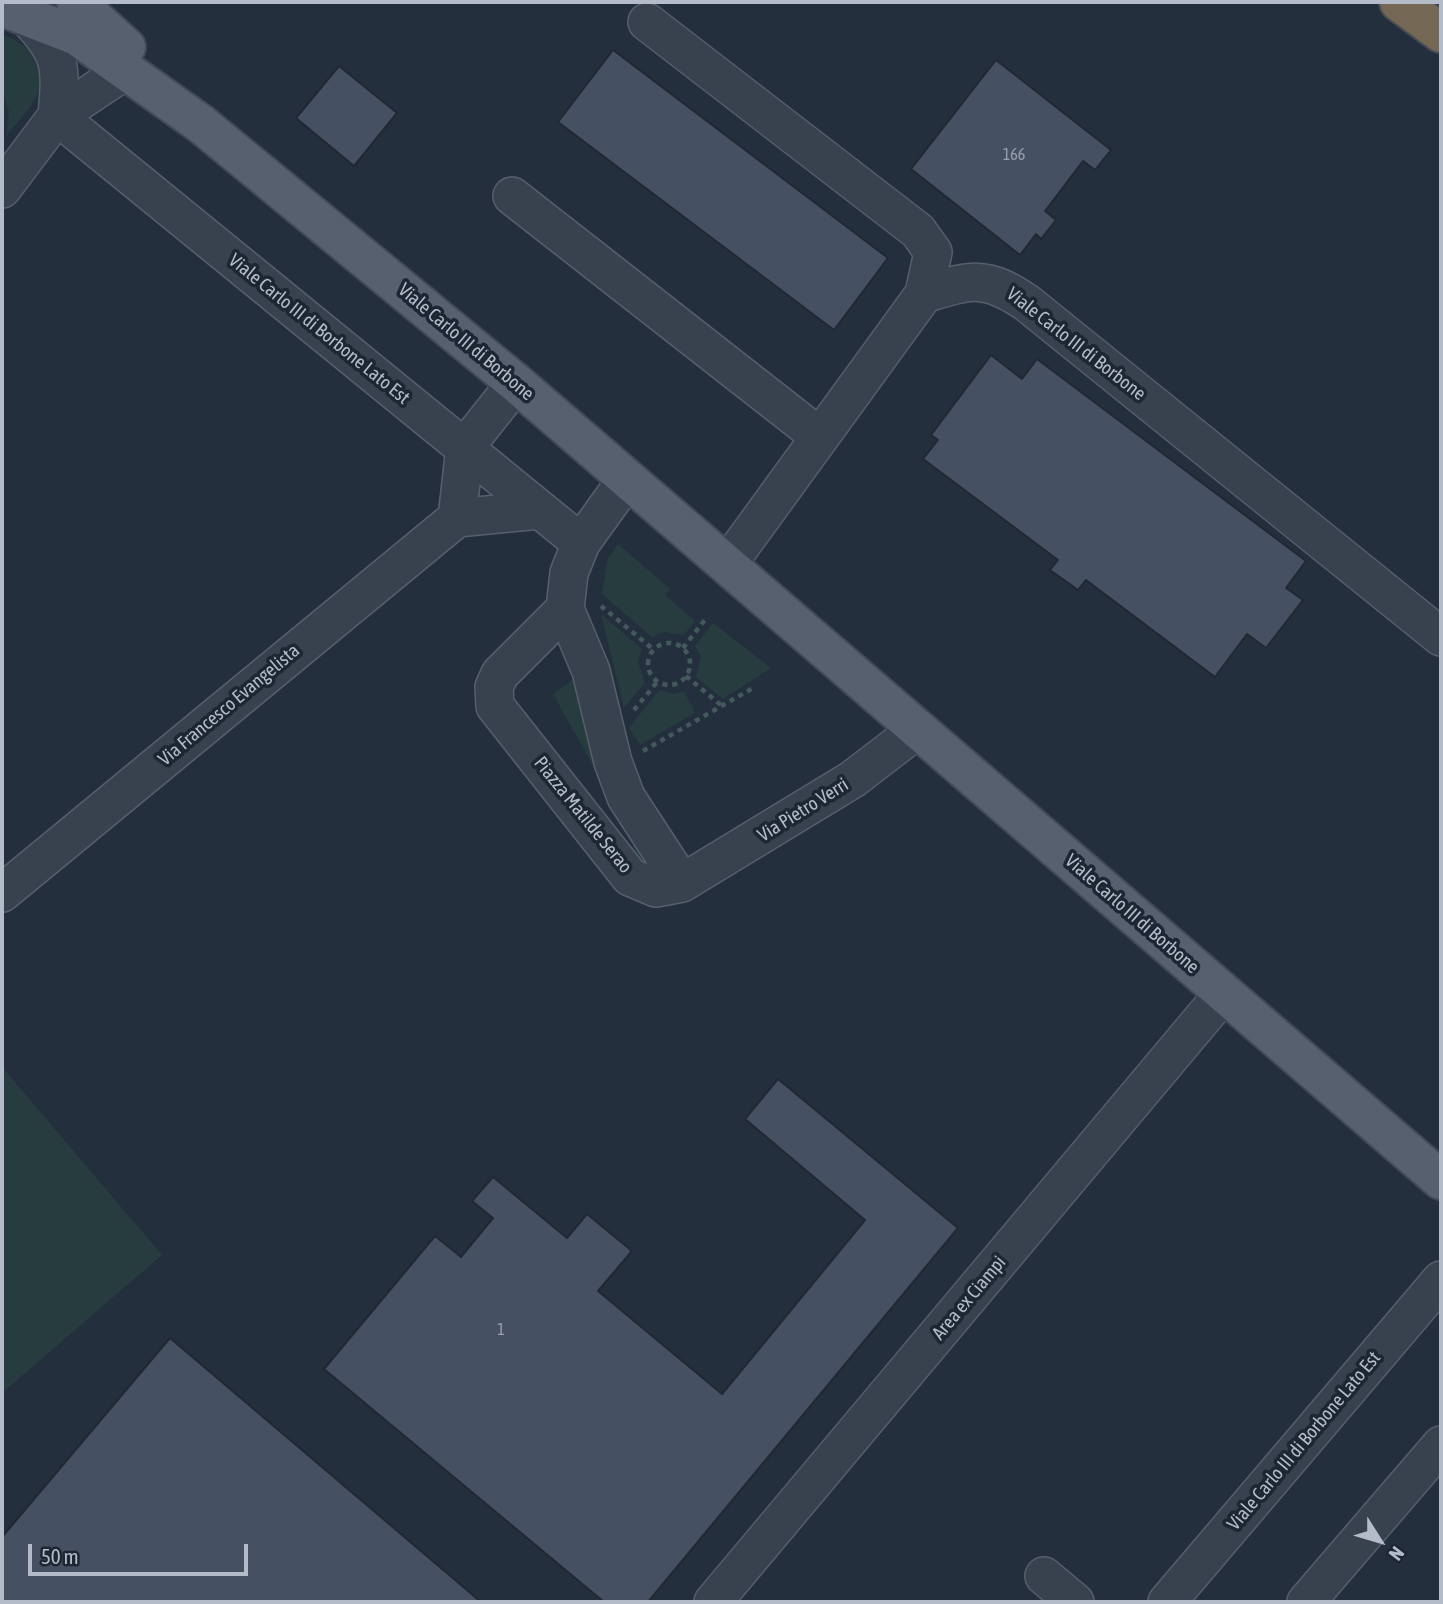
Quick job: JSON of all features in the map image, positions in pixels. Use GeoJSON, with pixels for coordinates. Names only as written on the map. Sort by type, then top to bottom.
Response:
{"type":"FeatureCollection","features":[{"type":"Feature","properties":{"kind":"highway"},"geometry":{"type":"LineString","coordinates":[[1399,2],[1441,33]]}},
{"type":"Feature","properties":{"kind":"main road","name":"Viale Carlo III di Borbone"},"geometry":{"type":"LineString","coordinates":[[76,2],[106,27],[201,124]]}},
{"type":"Feature","properties":{"kind":"main road","name":"Viale Carlo III di Borbone"},"geometry":{"type":"LineString","coordinates":[[13,11],[77,36],[201,124],[516,383],[1441,1180]]}},
{"type":"Feature","properties":{"kind":"street"},"geometry":{"type":"LineString","coordinates":[[1399,2],[1441,45]]}},
{"type":"Feature","properties":{"kind":"street"},"geometry":{"type":"LineString","coordinates":[[13,11],[55,53],[60,69],[57,116]]}},
{"type":"Feature","properties":{"kind":"street"},"geometry":{"type":"LineString","coordinates":[[647,22],[918,231],[933,252],[924,294],[727,565]]}},
{"type":"Feature","properties":{"kind":"street"},"geometry":{"type":"LineString","coordinates":[[2,189],[57,116],[126,70]]}},
{"type":"Feature","properties":{"kind":"street","name":"Viale Carlo III di Borbone Lato Est"},"geometry":{"type":"LineString","coordinates":[[57,116],[581,543]]}},
{"type":"Feature","properties":{"kind":"street"},"geometry":{"type":"LineString","coordinates":[[512,196],[820,437]]}},
{"type":"Feature","properties":{"kind":"street","name":"Viale Carlo III di Borbone"},"geometry":{"type":"LineString","coordinates":[[924,294],[966,281],[1001,285],[1441,638]]}},
{"type":"Feature","properties":{"kind":"street"},"geometry":{"type":"LineString","coordinates":[[516,383],[465,447],[457,518],[539,510]]}},
{"type":"Feature","properties":{"kind":"street","name":"Piazza Matilde Serao"},"geometry":{"type":"LineString","coordinates":[[567,594],[591,671],[615,768],[626,797],[682,883],[656,888],[630,877],[495,706],[494,687],[500,674],[567,594],[581,543],[627,479]]}},
{"type":"Feature","properties":{"kind":"street","name":"Via Francesco Evangelista"},"geometry":{"type":"LineString","coordinates":[[2,893],[457,518]]}},
{"type":"Feature","properties":{"kind":"street","name":"Via Pietro Verri"},"geometry":{"type":"LineString","coordinates":[[682,883],[853,779],[918,729]]}},
{"type":"Feature","properties":{"kind":"street","name":"Area ex Ciampi"},"geometry":{"type":"LineString","coordinates":[[713,1602],[1224,993]]}},
{"type":"Feature","properties":{"kind":"street","name":"Viale Carlo III di Borbone Lato Est"},"geometry":{"type":"LineString","coordinates":[[1167,1602],[1441,1280]]}},
{"type":"Feature","properties":{"kind":"street"},"geometry":{"type":"LineString","coordinates":[[1307,1602],[1441,1445]]}},
{"type":"Feature","properties":{"kind":"path"},"geometry":{"type":"LineString","coordinates":[[567,594],[654,650]]}},
{"type":"Feature","properties":{"kind":"path"},"geometry":{"type":"LineString","coordinates":[[683,649],[707,617]]}},
{"type":"Feature","properties":{"kind":"path"},"geometry":{"type":"LineString","coordinates":[[668,643],[683,649],[690,664],[686,676],[681,681],[668,685],[655,679],[649,667],[654,650],[668,643]]}},
{"type":"Feature","properties":{"kind":"path"},"geometry":{"type":"LineString","coordinates":[[686,676],[722,706]]}},
{"type":"Feature","properties":{"kind":"path"},"geometry":{"type":"LineString","coordinates":[[615,768],[752,688]]}},
{"type":"Feature","properties":{"kind":"green space"},"geometry":{"type":"Polygon","coordinates":[[[2,35],[26,48],[39,72],[38,92],[33,104],[6,136],[9,112],[2,89],[2,35]]]}},
{"type":"Feature","properties":{"kind":"green space"},"geometry":{"type":"Polygon","coordinates":[[[618,544],[670,589],[665,595],[695,621],[684,635],[664,632],[652,637],[602,594],[608,558],[618,544]]]}},
{"type":"Feature","properties":{"kind":"green space"},"geometry":{"type":"Polygon","coordinates":[[[601,614],[642,649],[638,661],[645,683],[624,708],[601,614]]]}},
{"type":"Feature","properties":{"kind":"green space"},"geometry":{"type":"Polygon","coordinates":[[[713,623],[771,668],[723,699],[696,677],[701,656],[695,646],[713,623]]]}},
{"type":"Feature","properties":{"kind":"green space"},"geometry":{"type":"Polygon","coordinates":[[[581,673],[654,858],[647,864],[633,860],[630,851],[636,842],[553,694],[581,673]]]}},
{"type":"Feature","properties":{"kind":"green space"},"geometry":{"type":"Polygon","coordinates":[[[659,690],[673,694],[684,691],[695,713],[640,745],[629,728],[659,690]]]}},
{"type":"Feature","properties":{"kind":"green space"},"geometry":{"type":"Polygon","coordinates":[[[2,1067],[162,1255],[2,1393],[2,1067]]]}},
{"type":"Feature","properties":{"kind":"building"},"geometry":{"type":"Polygon","coordinates":[[[613,50],[888,258],[834,330],[558,122],[613,50]]]}},
{"type":"Feature","properties":{"kind":"building"},"geometry":{"type":"Polygon","coordinates":[[[996,60],[1111,150],[1095,170],[1083,161],[1045,211],[1056,220],[1041,239],[1036,234],[1020,255],[911,169],[996,60]]]}},
{"type":"Feature","properties":{"kind":"building"},"geometry":{"type":"Polygon","coordinates":[[[339,66],[397,113],[354,166],[296,118],[339,66]]]}},
{"type":"Feature","properties":{"kind":"building"},"geometry":{"type":"Polygon","coordinates":[[[991,355],[1022,379],[1037,359],[1306,561],[1286,588],[1303,600],[1266,648],[1247,634],[1215,677],[1086,580],[1078,590],[1050,570],[1058,560],[923,459],[938,440],[931,435],[991,355]]]}},
{"type":"Feature","properties":{"kind":"building"},"geometry":{"type":"Polygon","coordinates":[[[778,1079],[958,1228],[648,1602],[604,1602],[324,1369],[435,1236],[461,1257],[493,1218],[472,1201],[493,1177],[567,1238],[587,1214],[632,1251],[598,1291],[722,1394],[865,1220],[745,1119],[778,1079]]]}},
{"type":"Feature","properties":{"kind":"building"},"geometry":{"type":"Polygon","coordinates":[[[170,1338],[481,1602],[2,1602],[2,1537],[170,1338]]]}}]}
